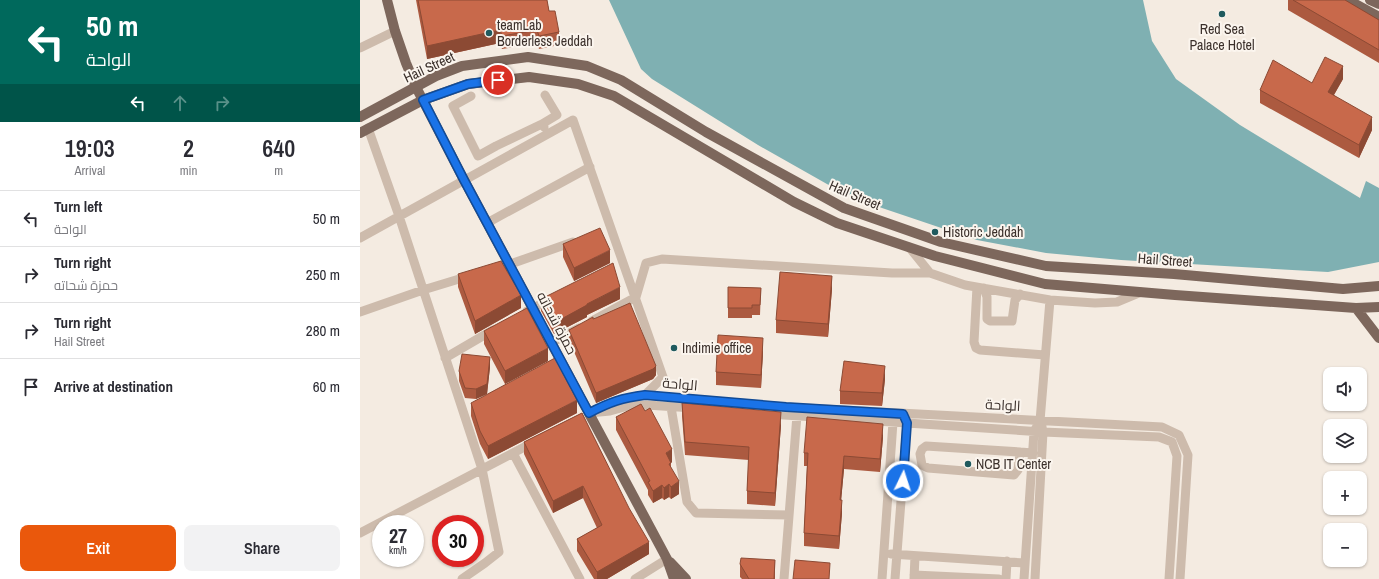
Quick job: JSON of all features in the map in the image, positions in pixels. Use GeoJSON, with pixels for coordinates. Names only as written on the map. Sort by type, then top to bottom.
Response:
{"type":"FeatureCollection","features":[{"type":"Feature","properties":{"kind":"main road"},"geometry":{"type":"LineString","coordinates":[[387,0],[395,31],[416,87]]}},
{"type":"Feature","properties":{"kind":"main road"},"geometry":{"type":"LineString","coordinates":[[1348,0],[1379,17]]}},
{"type":"Feature","properties":{"kind":"main road","name":"Hail Street"},"geometry":{"type":"LineString","coordinates":[[360,117],[436,76],[462,66],[528,57],[587,66],[621,80],[706,132],[844,208],[941,242],[1046,266],[1174,274],[1343,290],[1379,286]]}},
{"type":"Feature","properties":{"kind":"main road","name":"Hail Street"},"geometry":{"type":"LineString","coordinates":[[364,130],[423,100],[468,84],[529,76],[578,84],[614,96],[794,202],[837,223],[936,256],[1045,284],[1356,308],[1379,307]]}},
{"type":"Feature","properties":{"kind":"main road","name":"حمزة شحاته"},"geometry":{"type":"LineString","coordinates":[[416,87],[551,343],[558,363],[585,415],[667,559],[686,579]]}},
{"type":"Feature","properties":{"kind":"main road"},"geometry":{"type":"LineString","coordinates":[[1356,308],[1379,338]]}},
{"type":"Feature","properties":{"kind":"main road","name":"حمزة شحاته"},"geometry":{"type":"LineString","coordinates":[[667,559],[671,578]]}},
{"type":"Feature","properties":{"kind":"street"},"geometry":{"type":"LineString","coordinates":[[360,48],[395,31]]}},
{"type":"Feature","properties":{"kind":"street"},"geometry":{"type":"LineString","coordinates":[[471,96],[452,106],[478,156],[557,115],[544,95]]}},
{"type":"Feature","properties":{"kind":"street"},"geometry":{"type":"LineString","coordinates":[[360,238],[573,120],[590,167],[608,230],[620,264],[636,297],[663,377],[645,395]]}},
{"type":"Feature","properties":{"kind":"street"},"geometry":{"type":"LineString","coordinates":[[542,124],[548,134]]}},
{"type":"Feature","properties":{"kind":"street"},"geometry":{"type":"LineString","coordinates":[[364,130],[399,216],[445,358],[467,411],[482,469],[499,552],[485,564],[462,579]]}},
{"type":"Feature","properties":{"kind":"street"},"geometry":{"type":"LineString","coordinates":[[487,223],[590,167]]}},
{"type":"Feature","properties":{"kind":"street"},"geometry":{"type":"LineString","coordinates":[[495,269],[582,239]]}},
{"type":"Feature","properties":{"kind":"street"},"geometry":{"type":"LineString","coordinates":[[909,247],[930,273]]}},
{"type":"Feature","properties":{"kind":"street"},"geometry":{"type":"LineString","coordinates":[[551,343],[636,297],[646,263],[662,259],[892,273],[930,273],[965,285],[1050,300],[1095,303],[1117,302],[1141,292]]}},
{"type":"Feature","properties":{"kind":"street"},"geometry":{"type":"LineString","coordinates":[[360,312],[423,290],[480,273]]}},
{"type":"Feature","properties":{"kind":"street"},"geometry":{"type":"LineString","coordinates":[[980,287],[986,297],[987,319],[990,321],[1012,321],[1015,300],[1020,294]]}},
{"type":"Feature","properties":{"kind":"street"},"geometry":{"type":"LineString","coordinates":[[980,287],[974,342],[976,348],[980,350],[1045,355]]}},
{"type":"Feature","properties":{"kind":"street"},"geometry":{"type":"LineString","coordinates":[[519,315],[560,294]]}},
{"type":"Feature","properties":{"kind":"street"},"geometry":{"type":"LineString","coordinates":[[1034,579],[1039,432],[1050,300]]}},
{"type":"Feature","properties":{"kind":"street"},"geometry":{"type":"LineString","coordinates":[[445,358],[499,327]]}},
{"type":"Feature","properties":{"kind":"street","name":"الواحة"},"geometry":{"type":"LineString","coordinates":[[585,415],[606,404],[625,398],[645,395],[786,407],[1162,427],[1179,435],[1188,455],[1180,579]]}},
{"type":"Feature","properties":{"kind":"street","name":"الواحة"},"geometry":{"type":"LineString","coordinates":[[585,415],[610,412],[628,406],[646,405],[1039,432],[1159,437],[1172,442],[1177,456],[1169,579]]}},
{"type":"Feature","properties":{"kind":"street"},"geometry":{"type":"LineString","coordinates":[[672,407],[687,502],[696,513],[789,515]]}},
{"type":"Feature","properties":{"kind":"street"},"geometry":{"type":"LineString","coordinates":[[882,579],[893,422],[903,414],[907,423],[895,579]]}},
{"type":"Feature","properties":{"kind":"street"},"geometry":{"type":"LineString","coordinates":[[784,579],[797,415]]}},
{"type":"Feature","properties":{"kind":"street"},"geometry":{"type":"LineString","coordinates":[[1024,579],[1033,453],[1039,432]]}},
{"type":"Feature","properties":{"kind":"street"},"geometry":{"type":"LineString","coordinates":[[360,533],[541,438]]}},
{"type":"Feature","properties":{"kind":"street"},"geometry":{"type":"LineString","coordinates":[[1020,452],[1018,470],[1014,475],[928,468],[922,465],[920,454],[922,449],[926,446],[1020,452],[1033,453]]}},
{"type":"Feature","properties":{"kind":"street"},"geometry":{"type":"LineString","coordinates":[[513,453],[580,579]]}},
{"type":"Feature","properties":{"kind":"street"},"geometry":{"type":"LineString","coordinates":[[884,553],[1025,562]]}},
{"type":"Feature","properties":{"kind":"street"},"geometry":{"type":"LineString","coordinates":[[915,556],[914,577],[999,579]]}},
{"type":"Feature","properties":{"kind":"street"},"geometry":{"type":"LineString","coordinates":[[635,579],[667,559]]}},
{"type":"Feature","properties":{"kind":"street"},"geometry":{"type":"LineString","coordinates":[[1006,579],[1007,561]]}},
{"type":"Feature","properties":{"kind":"water"},"geometry":{"type":"Polygon","coordinates":[[[609,0],[1143,0],[1152,41],[1176,79],[1240,125],[1360,198],[1366,181],[1379,188],[1379,262],[1328,272],[1121,260],[1046,253],[977,240],[882,208],[834,188],[758,145],[652,79],[641,69],[609,0]]]}},
{"type":"Feature","properties":{"kind":"building","name":"teamLab Borderless Jeddah"},"geometry":{"type":"Polygon","coordinates":[[[418,0],[547,0],[549,11],[555,11],[559,32],[539,36],[537,30],[502,36],[500,30],[427,46],[418,0]]]}},
{"type":"Feature","properties":{"kind":"building"},"geometry":{"type":"Polygon","coordinates":[[[1293,0],[1345,0],[1379,20],[1379,50],[1293,0]]]}},
{"type":"Feature","properties":{"kind":"building"},"geometry":{"type":"Polygon","coordinates":[[[1325,57],[1343,66],[1328,92],[1372,117],[1359,145],[1260,90],[1273,60],[1312,83],[1325,57]]]}},
{"type":"Feature","properties":{"kind":"building"},"geometry":{"type":"Polygon","coordinates":[[[600,228],[610,250],[574,268],[563,244],[600,228]]]}},
{"type":"Feature","properties":{"kind":"building"},"geometry":{"type":"Polygon","coordinates":[[[501,261],[521,295],[475,321],[458,274],[501,261]]]}},
{"type":"Feature","properties":{"kind":"building"},"geometry":{"type":"Polygon","coordinates":[[[613,263],[620,287],[554,323],[541,299],[613,263]]]}},
{"type":"Feature","properties":{"kind":"building"},"geometry":{"type":"Polygon","coordinates":[[[780,272],[832,276],[828,324],[776,320],[780,272]]]}},
{"type":"Feature","properties":{"kind":"building"},"geometry":{"type":"Polygon","coordinates":[[[728,287],[761,288],[760,305],[752,305],[752,308],[728,308],[728,287]]]}},
{"type":"Feature","properties":{"kind":"building"},"geometry":{"type":"Polygon","coordinates":[[[630,303],[656,366],[653,369],[596,393],[569,330],[593,317],[593,319],[630,303]]]}},
{"type":"Feature","properties":{"kind":"building"},"geometry":{"type":"Polygon","coordinates":[[[527,308],[548,348],[505,371],[484,331],[527,308]]]}},
{"type":"Feature","properties":{"kind":"building"},"geometry":{"type":"Polygon","coordinates":[[[718,335],[763,338],[761,375],[716,372],[718,335]]]}},
{"type":"Feature","properties":{"kind":"building"},"geometry":{"type":"Polygon","coordinates":[[[462,354],[490,357],[487,384],[476,389],[465,388],[459,371],[462,354]]]}},
{"type":"Feature","properties":{"kind":"building"},"geometry":{"type":"Polygon","coordinates":[[[555,358],[577,400],[488,446],[480,431],[471,403],[555,358]]]}},
{"type":"Feature","properties":{"kind":"building"},"geometry":{"type":"Polygon","coordinates":[[[844,361],[885,366],[882,393],[840,391],[844,361]]]}},
{"type":"Feature","properties":{"kind":"building"},"geometry":{"type":"Polygon","coordinates":[[[682,403],[781,412],[775,493],[747,491],[749,447],[685,442],[682,403]]]}},
{"type":"Feature","properties":{"kind":"building"},"geometry":{"type":"Polygon","coordinates":[[[641,404],[645,411],[650,408],[672,449],[666,453],[671,463],[669,464],[679,481],[671,487],[669,484],[664,488],[662,485],[653,491],[648,482],[650,481],[616,417],[641,404]]]}},
{"type":"Feature","properties":{"kind":"building"},"geometry":{"type":"Polygon","coordinates":[[[582,413],[629,508],[649,542],[597,572],[577,539],[602,525],[583,486],[553,501],[524,442],[582,413]]]}},
{"type":"Feature","properties":{"kind":"building"},"geometry":{"type":"Polygon","coordinates":[[[807,417],[883,424],[880,459],[844,456],[840,500],[842,500],[839,536],[804,533],[808,453],[804,453],[807,417]]]}},
{"type":"Feature","properties":{"kind":"building"},"geometry":{"type":"Polygon","coordinates":[[[741,558],[775,560],[774,579],[749,579],[740,564],[741,558]]]}},
{"type":"Feature","properties":{"kind":"building"},"geometry":{"type":"Polygon","coordinates":[[[795,560],[830,563],[829,579],[793,579],[795,560]]]}},
{"type":"Feature","properties":{"kind":"place","name":"Red Sea Palace Hotel"},"geometry":{"type":"Point","coordinates":[1222,14]}},
{"type":"Feature","properties":{"kind":"place","name":"teamLab Borderless Jeddah"},"geometry":{"type":"Point","coordinates":[489,33]}},
{"type":"Feature","properties":{"kind":"place","name":"Historic Jeddah"},"geometry":{"type":"Point","coordinates":[935,232]}},
{"type":"Feature","properties":{"kind":"place","name":"Indimie office"},"geometry":{"type":"Point","coordinates":[674,348]}},
{"type":"Feature","properties":{"kind":"place","name":"NCB IT Center"},"geometry":{"type":"Point","coordinates":[968,464]}},
{"type":"Feature","properties":{"kind":"route"},"geometry":{"type":"LineString","coordinates":[[498,80],[468,84],[423,100],[464,180],[589,413],[606,404],[625,398],[645,395],[786,407],[903,414],[907,423],[903,481]]}}]}
